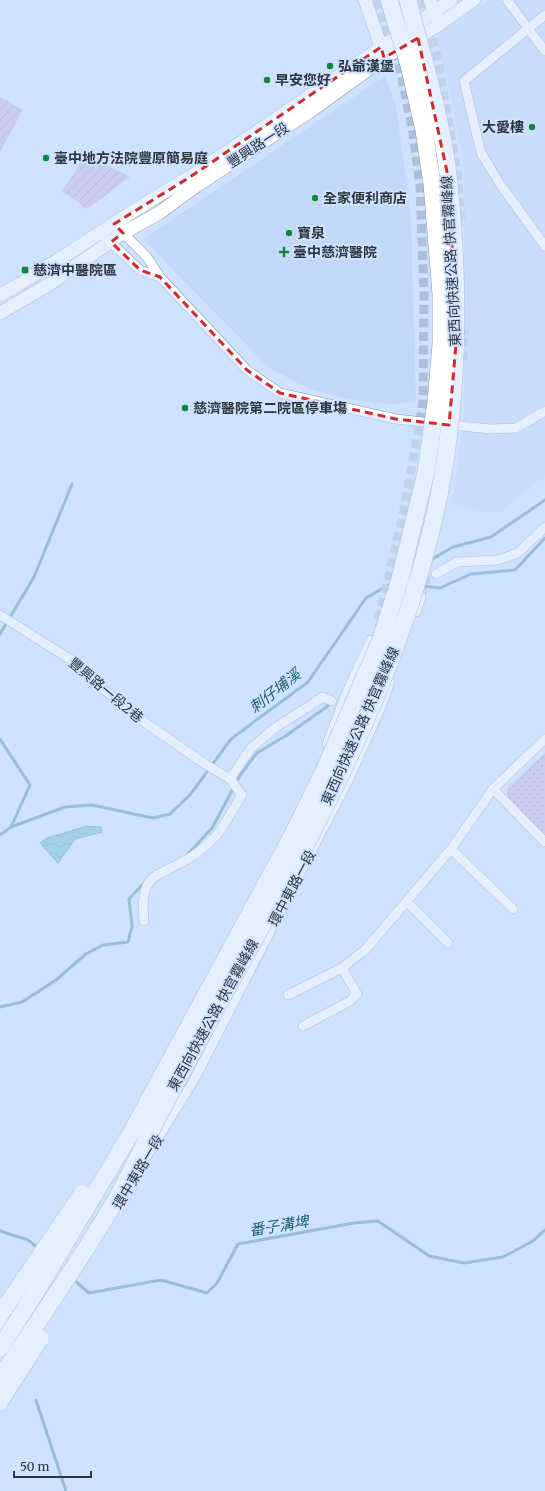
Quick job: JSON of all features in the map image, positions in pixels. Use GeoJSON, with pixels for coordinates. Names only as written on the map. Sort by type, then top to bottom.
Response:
{"type":"FeatureCollection","features":[{"type":"Feature","properties":{"kind":"highway","name":"東西向快速公路 快官霧峰線"},"geometry":{"type":"LineString","coordinates":[[0,1348],[39,1287],[131,1133],[292,836],[325,769],[381,639],[400,579],[426,472],[436,402],[441,344],[441,294],[438,238],[432,184],[417,97],[409,65],[388,0]]}},
{"type":"Feature","properties":{"kind":"highway","name":"東西向快速公路 快官霧峰線"},"geometry":{"type":"LineString","coordinates":[[0,1378],[55,1297],[117,1198],[206,1027],[307,845],[356,744],[396,645],[416,585],[432,525],[443,474],[456,344],[449,180],[439,126],[408,0]]}},
{"type":"Feature","properties":{"kind":"highway"},"geometry":{"type":"LineString","coordinates":[[0,1315],[90,1181],[131,1133]]}},
{"type":"Feature","properties":{"kind":"highway"},"geometry":{"type":"LineString","coordinates":[[0,1401],[69,1293],[94,1250],[117,1198]]}},
{"type":"Feature","properties":{"kind":"street"},"geometry":{"type":"LineString","coordinates":[[365,0],[383,52]]}},
{"type":"Feature","properties":{"kind":"street","name":"豐興路一段"},"geometry":{"type":"LineString","coordinates":[[383,52],[432,6],[451,0]]}},
{"type":"Feature","properties":{"kind":"street","name":"豐興路一段"},"geometry":{"type":"LineString","coordinates":[[0,313],[48,285],[158,195],[190,177],[383,52],[440,24],[474,0]]}},
{"type":"Feature","properties":{"kind":"street"},"geometry":{"type":"LineString","coordinates":[[507,0],[545,51]]}},
{"type":"Feature","properties":{"kind":"street"},"geometry":{"type":"LineString","coordinates":[[432,6],[440,24]]}},
{"type":"Feature","properties":{"kind":"street"},"geometry":{"type":"LineString","coordinates":[[545,15],[464,81],[481,153],[502,187],[545,246]]}},
{"type":"Feature","properties":{"kind":"street"},"geometry":{"type":"LineString","coordinates":[[119,228],[147,257],[160,277],[247,370],[280,393],[396,419],[490,429],[516,428],[545,411]]}},
{"type":"Feature","properties":{"kind":"street"},"geometry":{"type":"LineString","coordinates":[[106,238],[140,270],[160,277]]}},
{"type":"Feature","properties":{"kind":"street","name":"豐興路一段"},"geometry":{"type":"LineString","coordinates":[[0,295],[106,238]]}},
{"type":"Feature","properties":{"kind":"street"},"geometry":{"type":"LineString","coordinates":[[436,574],[457,562],[498,560],[518,553],[545,527]]}},
{"type":"Feature","properties":{"kind":"street","name":"環中東路一段"},"geometry":{"type":"LineString","coordinates":[[0,1391],[124,1196],[194,1080],[348,781],[381,707],[421,597]]}},
{"type":"Feature","properties":{"kind":"street","name":"豐興路一段2巷"},"geometry":{"type":"LineString","coordinates":[[0,615],[76,663],[92,682],[123,703],[147,724],[217,773],[230,779]]}},
{"type":"Feature","properties":{"kind":"street"},"geometry":{"type":"LineString","coordinates":[[0,1327],[64,1233],[112,1153],[316,773],[346,694],[376,630]]}},
{"type":"Feature","properties":{"kind":"street"},"geometry":{"type":"LineString","coordinates":[[144,921],[143,904],[146,888],[156,875],[192,857],[215,836],[242,795],[230,779],[251,748],[275,728],[323,697],[332,701]]}},
{"type":"Feature","properties":{"kind":"street"},"geometry":{"type":"LineString","coordinates":[[288,995],[342,968],[366,949],[452,849],[493,789],[545,739]]}},
{"type":"Feature","properties":{"kind":"street"},"geometry":{"type":"LineString","coordinates":[[493,789],[545,842]]}},
{"type":"Feature","properties":{"kind":"street"},"geometry":{"type":"LineString","coordinates":[[452,849],[513,909]]}},
{"type":"Feature","properties":{"kind":"street"},"geometry":{"type":"LineString","coordinates":[[407,902],[448,943]]}},
{"type":"Feature","properties":{"kind":"street"},"geometry":{"type":"LineString","coordinates":[[303,1026],[350,1001],[357,994],[342,968]]}},
{"type":"Feature","properties":{"kind":"street"},"geometry":{"type":"LineString","coordinates":[[112,1153],[139,1169]]}},
{"type":"Feature","properties":{"kind":"highlighted area"},"geometry":{"type":"Polygon","coordinates":[[[418,38],[449,181],[456,344],[449,425],[396,419],[280,393],[247,370],[160,277],[140,270],[111,242],[123,233],[114,224],[190,177],[381,47],[384,58],[418,38]]]}},
{"type":"Feature","properties":{"kind":"shaded area"},"geometry":{"type":"Polygon","coordinates":[[[488,0],[545,0],[545,476],[500,512],[474,511],[452,505],[464,412],[464,168],[446,75],[436,37],[488,0]]]}},
{"type":"Feature","properties":{"kind":"shaded area","name":"臺中慈濟醫院"},"geometry":{"type":"Polygon","coordinates":[[[385,76],[396,105],[411,218],[416,402],[391,404],[348,399],[307,388],[268,367],[143,239],[385,76]]]}},
{"type":"Feature","properties":{"kind":"shaded area"},"geometry":{"type":"Polygon","coordinates":[[[0,97],[23,110],[0,152],[0,97]]]}},
{"type":"Feature","properties":{"kind":"shaded area"},"geometry":{"type":"Polygon","coordinates":[[[86,155],[130,177],[87,209],[62,191],[86,155]]]}},
{"type":"Feature","properties":{"kind":"shaded area"},"geometry":{"type":"Polygon","coordinates":[[[545,753],[545,834],[507,797],[507,789],[545,753]]]}},
{"type":"Feature","properties":{"kind":"water"},"geometry":{"type":"Polygon","coordinates":[[[87,826],[101,827],[102,832],[75,839],[58,863],[40,843],[47,838],[87,826]]]}},
{"type":"Feature","properties":{"kind":"waterway"},"geometry":{"type":"LineString","coordinates":[[0,634],[34,577],[72,484]]}},
{"type":"Feature","properties":{"kind":"waterway","name":"刺仔埔溪"},"geometry":{"type":"LineString","coordinates":[[429,561],[453,547],[491,537],[545,500]]}},
{"type":"Feature","properties":{"kind":"waterway"},"geometry":{"type":"LineString","coordinates":[[422,586],[440,588],[471,574],[515,570],[545,538]]}},
{"type":"Feature","properties":{"kind":"waterway","name":"刺仔埔溪"},"geometry":{"type":"LineString","coordinates":[[0,835],[11,827],[65,807],[92,805],[153,818],[170,814],[190,795],[231,739],[308,682],[366,598],[392,583]]}},
{"type":"Feature","properties":{"kind":"waterway"},"geometry":{"type":"LineString","coordinates":[[187,855],[212,828],[241,774],[257,753],[287,735],[332,703]]}},
{"type":"Feature","properties":{"kind":"waterway"},"geometry":{"type":"LineString","coordinates":[[0,739],[30,785],[11,827]]}},
{"type":"Feature","properties":{"kind":"waterway"},"geometry":{"type":"LineString","coordinates":[[0,1007],[22,1002],[56,980],[86,954],[103,945],[128,942],[132,926],[129,899],[146,881]]}},
{"type":"Feature","properties":{"kind":"waterway","name":"番子溝埤"},"geometry":{"type":"LineString","coordinates":[[73,1279],[89,1293],[161,1280],[207,1293],[217,1283],[238,1244],[354,1223],[378,1221],[429,1256],[464,1263],[503,1257],[533,1241],[545,1230]]}},
{"type":"Feature","properties":{"kind":"waterway","name":"番子溝埤"},"geometry":{"type":"LineString","coordinates":[[0,1231],[28,1240],[39,1249]]}},
{"type":"Feature","properties":{"kind":"waterway"},"geometry":{"type":"LineString","coordinates":[[36,1400],[66,1491]]}},
{"type":"Feature","properties":{"kind":"tunnel"},"geometry":{"type":"LineString","coordinates":[[377,0],[400,69],[413,133],[420,186],[424,296],[423,403],[403,516],[377,626]]}},
{"type":"Feature","properties":{"kind":"tunnel"},"geometry":{"type":"LineString","coordinates":[[420,0],[437,55],[458,177],[461,226]]}},
{"type":"Feature","properties":{"kind":"tunnel"},"geometry":{"type":"LineString","coordinates":[[463,360],[464,330]]}},
{"type":"Feature","properties":{"kind":"tunnel"},"geometry":{"type":"LineString","coordinates":[[421,597],[427,575]]}},
{"type":"Feature","properties":{"kind":"place","name":"弘爺漢堡"},"geometry":{"type":"Point","coordinates":[330,66]}},
{"type":"Feature","properties":{"kind":"place","name":"早安您好"},"geometry":{"type":"Point","coordinates":[267,80]}},
{"type":"Feature","properties":{"kind":"place","name":"大愛樓"},"geometry":{"type":"Point","coordinates":[532,127]}},
{"type":"Feature","properties":{"kind":"place","name":"臺中地方法院豐原簡易庭"},"geometry":{"type":"Point","coordinates":[46,158]}},
{"type":"Feature","properties":{"kind":"place","name":"全家便利商店"},"geometry":{"type":"Point","coordinates":[315,198]}},
{"type":"Feature","properties":{"kind":"place","name":"寶泉"},"geometry":{"type":"Point","coordinates":[289,233]}},
{"type":"Feature","properties":{"kind":"place","name":"臺中慈濟醫院"},"geometry":{"type":"Point","coordinates":[284,252]}},
{"type":"Feature","properties":{"kind":"place","name":"慈濟中醫院區"},"geometry":{"type":"Point","coordinates":[25,270]}},
{"type":"Feature","properties":{"kind":"place","name":"慈濟醫院第二院區停車塲"},"geometry":{"type":"Point","coordinates":[185,408]}}]}
